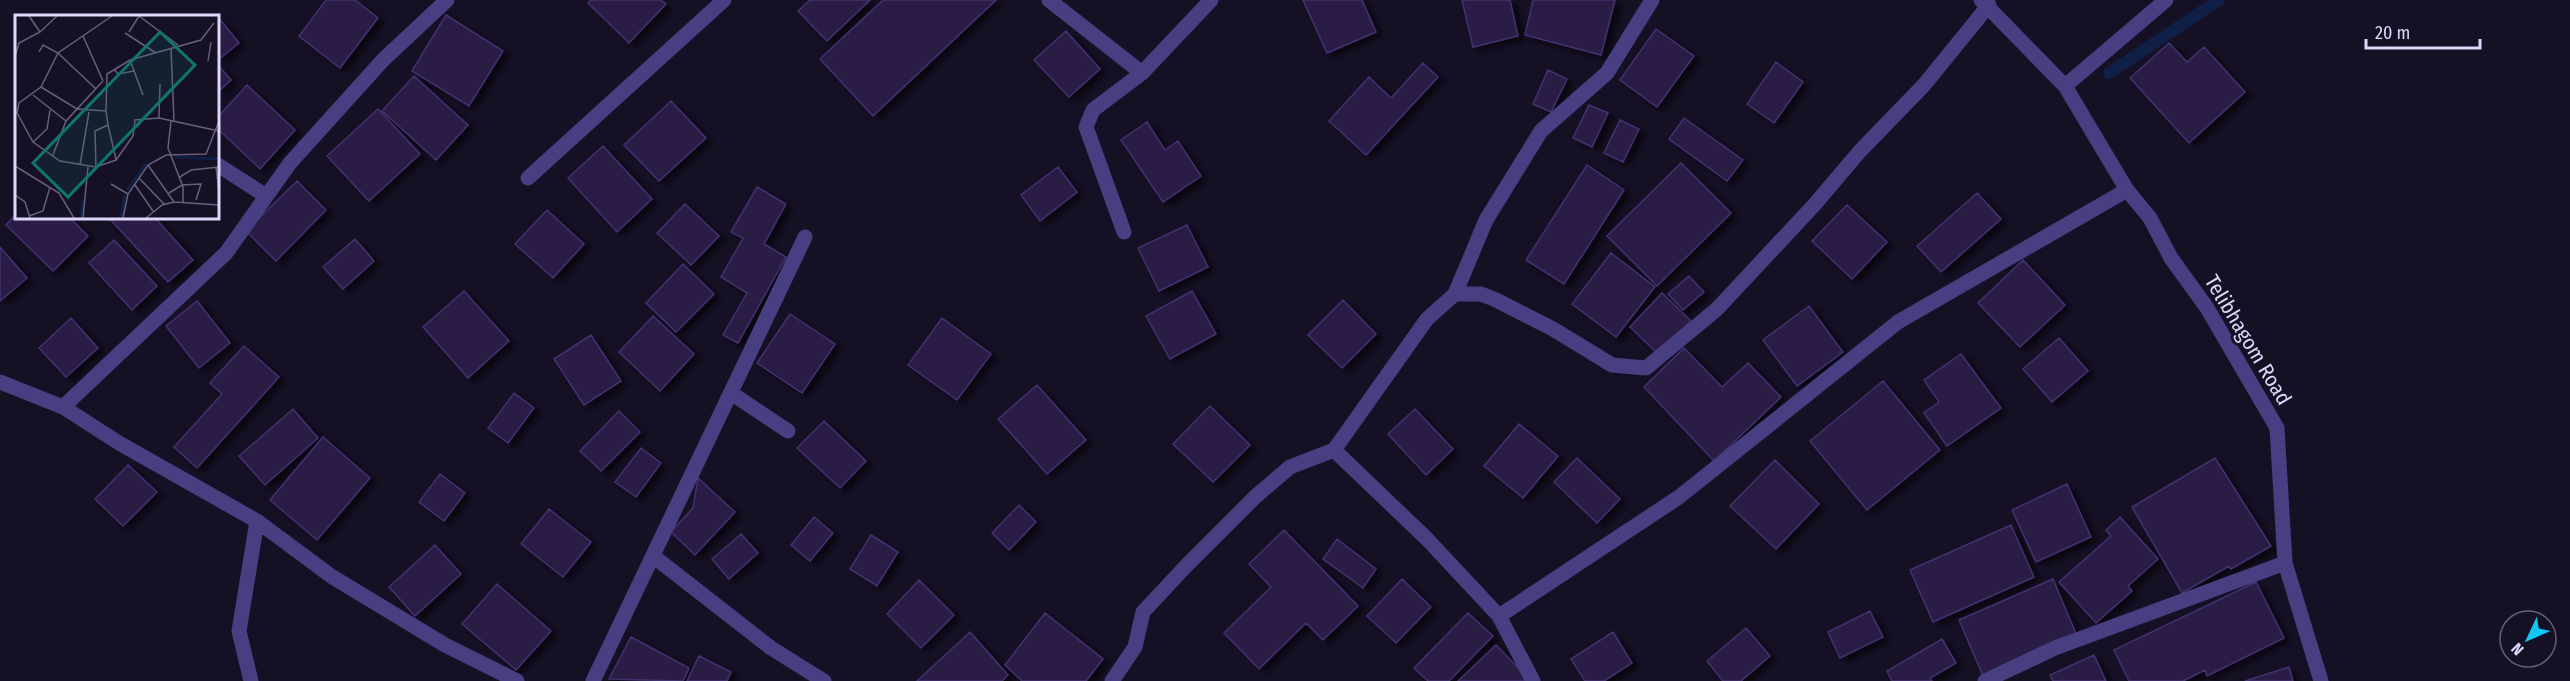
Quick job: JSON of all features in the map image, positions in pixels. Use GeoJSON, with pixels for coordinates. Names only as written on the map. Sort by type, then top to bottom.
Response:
{"type":"FeatureCollection","features":[{"type":"Feature","properties":{"kind":"street"},"geometry":{"type":"LineString","coordinates":[[63,406],[226,252],[290,163],[383,60],[447,0]]}},
{"type":"Feature","properties":{"kind":"street"},"geometry":{"type":"LineString","coordinates":[[528,178],[724,0]]}},
{"type":"Feature","properties":{"kind":"street"},"geometry":{"type":"LineString","coordinates":[[1049,0],[1142,73]]}},
{"type":"Feature","properties":{"kind":"street"},"geometry":{"type":"LineString","coordinates":[[1124,232],[1086,128],[1093,110],[1142,73],[1211,0]]}},
{"type":"Feature","properties":{"kind":"street"},"geometry":{"type":"LineString","coordinates":[[1112,681],[1135,647],[1143,612],[1186,566],[1255,497],[1290,467],[1334,450],[1427,319],[1455,294],[1486,220],[1541,131],[1607,73],[1652,0]]}},
{"type":"Feature","properties":{"kind":"street"},"geometry":{"type":"LineString","coordinates":[[2066,86],[2166,0]]}},
{"type":"Feature","properties":{"kind":"street"},"geometry":{"type":"LineString","coordinates":[[1455,294],[1481,294],[1494,299],[1553,329],[1612,365],[1646,368],[1717,309],[1815,204],[1860,151],[1924,85],[1985,3]]}},
{"type":"Feature","properties":{"kind":"street","name":"Telibhagom Road"},"geometry":{"type":"LineString","coordinates":[[1985,3],[2066,86],[2127,190],[2150,218],[2171,258],[2207,308],[2277,428],[2285,563],[2321,681]]}},
{"type":"Feature","properties":{"kind":"street"},"geometry":{"type":"LineString","coordinates":[[219,166],[266,196]]}},
{"type":"Feature","properties":{"kind":"street"},"geometry":{"type":"LineString","coordinates":[[1499,616],[1679,497],[1898,322],[2127,190]]}},
{"type":"Feature","properties":{"kind":"street"},"geometry":{"type":"LineString","coordinates":[[593,681],[805,237]]}},
{"type":"Feature","properties":{"kind":"street"},"geometry":{"type":"LineString","coordinates":[[0,382],[63,406],[119,443],[257,521],[331,576],[445,645],[517,681]]}},
{"type":"Feature","properties":{"kind":"street"},"geometry":{"type":"LineString","coordinates":[[731,393],[788,430]]}},
{"type":"Feature","properties":{"kind":"street"},"geometry":{"type":"LineString","coordinates":[[1334,450],[1426,540],[1499,616],[1533,681]]}},
{"type":"Feature","properties":{"kind":"street"},"geometry":{"type":"LineString","coordinates":[[251,681],[239,631],[257,521]]}},
{"type":"Feature","properties":{"kind":"street"},"geometry":{"type":"LineString","coordinates":[[653,556],[771,648],[824,681]]}},
{"type":"Feature","properties":{"kind":"street"},"geometry":{"type":"LineString","coordinates":[[1985,681],[2055,648],[2285,563]]}},
{"type":"Feature","properties":{"kind":"building"},"geometry":{"type":"Polygon","coordinates":[[[326,0],[355,0],[378,18],[340,68],[299,36],[326,0]]]}},
{"type":"Feature","properties":{"kind":"building"},"geometry":{"type":"Polygon","coordinates":[[[591,0],[661,0],[666,4],[629,43],[588,3],[591,0]]]}},
{"type":"Feature","properties":{"kind":"building"},"geometry":{"type":"Polygon","coordinates":[[[810,0],[870,0],[827,41],[798,11],[810,0]]]}},
{"type":"Feature","properties":{"kind":"building"},"geometry":{"type":"Polygon","coordinates":[[[883,0],[996,0],[873,116],[820,59],[883,0]]]}},
{"type":"Feature","properties":{"kind":"building"},"geometry":{"type":"Polygon","coordinates":[[[1303,0],[1362,0],[1376,32],[1327,53],[1303,0]]]}},
{"type":"Feature","properties":{"kind":"building"},"geometry":{"type":"Polygon","coordinates":[[[1462,0],[1510,0],[1518,36],[1473,47],[1462,0]]]}},
{"type":"Feature","properties":{"kind":"building"},"geometry":{"type":"Polygon","coordinates":[[[1533,0],[1615,0],[1601,55],[1525,35],[1533,0]]]}},
{"type":"Feature","properties":{"kind":"building"},"geometry":{"type":"Polygon","coordinates":[[[446,15],[503,51],[469,106],[412,71],[446,15]]]}},
{"type":"Feature","properties":{"kind":"building"},"geometry":{"type":"Polygon","coordinates":[[[219,18],[239,43],[219,59],[219,18]]]}},
{"type":"Feature","properties":{"kind":"building"},"geometry":{"type":"Polygon","coordinates":[[[1656,29],[1694,56],[1657,107],[1620,80],[1656,29]]]}},
{"type":"Feature","properties":{"kind":"building"},"geometry":{"type":"Polygon","coordinates":[[[1066,31],[1100,69],[1069,97],[1034,60],[1066,31]]]}},
{"type":"Feature","properties":{"kind":"building"},"geometry":{"type":"Polygon","coordinates":[[[2169,43],[2187,62],[2204,47],[2245,92],[2189,143],[2130,78],[2169,43]]]}},
{"type":"Feature","properties":{"kind":"building"},"geometry":{"type":"Polygon","coordinates":[[[1776,62],[1803,82],[1774,123],[1747,104],[1776,62]]]}},
{"type":"Feature","properties":{"kind":"building"},"geometry":{"type":"Polygon","coordinates":[[[1423,63],[1438,77],[1366,155],[1329,121],[1369,77],[1391,98],[1423,63]]]}},
{"type":"Feature","properties":{"kind":"building"},"geometry":{"type":"Polygon","coordinates":[[[219,66],[231,80],[219,91],[219,66]]]}},
{"type":"Feature","properties":{"kind":"building"},"geometry":{"type":"Polygon","coordinates":[[[1548,70],[1567,79],[1551,112],[1533,104],[1548,70]]]}},
{"type":"Feature","properties":{"kind":"building"},"geometry":{"type":"Polygon","coordinates":[[[414,76],[468,125],[436,160],[382,111],[414,76]]]}},
{"type":"Feature","properties":{"kind":"building"},"geometry":{"type":"Polygon","coordinates":[[[247,85],[295,130],[260,169],[219,130],[219,116],[247,85]]]}},
{"type":"Feature","properties":{"kind":"building"},"geometry":{"type":"Polygon","coordinates":[[[671,101],[706,138],[659,181],[624,145],[671,101]]]}},
{"type":"Feature","properties":{"kind":"building"},"geometry":{"type":"Polygon","coordinates":[[[1589,105],[1608,113],[1592,147],[1573,138],[1589,105]]]}},
{"type":"Feature","properties":{"kind":"building"},"geometry":{"type":"Polygon","coordinates":[[[378,109],[420,154],[369,201],[327,156],[378,109]]]}},
{"type":"Feature","properties":{"kind":"building"},"geometry":{"type":"Polygon","coordinates":[[[1684,118],[1743,160],[1727,181],[1669,139],[1684,118]]]}},
{"type":"Feature","properties":{"kind":"building"},"geometry":{"type":"Polygon","coordinates":[[[1620,120],[1639,129],[1623,162],[1604,153],[1620,120]]]}},
{"type":"Feature","properties":{"kind":"building"},"geometry":{"type":"Polygon","coordinates":[[[1147,122],[1165,150],[1178,141],[1201,176],[1163,202],[1121,140],[1147,122]]]}},
{"type":"Feature","properties":{"kind":"building"},"geometry":{"type":"Polygon","coordinates":[[[603,146],[652,199],[617,232],[568,178],[603,146]]]}},
{"type":"Feature","properties":{"kind":"building"},"geometry":{"type":"Polygon","coordinates":[[[1681,163],[1731,213],[1657,286],[1607,236],[1681,163]]]}},
{"type":"Feature","properties":{"kind":"building"},"geometry":{"type":"Polygon","coordinates":[[[1587,165],[1624,190],[1564,284],[1526,260],[1587,165]]]}},
{"type":"Feature","properties":{"kind":"building"},"geometry":{"type":"Polygon","coordinates":[[[1058,167],[1077,192],[1040,221],[1021,195],[1058,167]]]}},
{"type":"Feature","properties":{"kind":"building"},"geometry":{"type":"Polygon","coordinates":[[[297,181],[326,210],[276,261],[246,231],[297,181]]]}},
{"type":"Feature","properties":{"kind":"building"},"geometry":{"type":"Polygon","coordinates":[[[757,187],[786,204],[764,244],[786,257],[738,343],[723,335],[747,293],[721,277],[743,238],[731,232],[757,187]]]}},
{"type":"Feature","properties":{"kind":"building"},"geometry":{"type":"Polygon","coordinates":[[[1977,193],[2001,219],[1941,272],[1917,246],[1977,193]]]}},
{"type":"Feature","properties":{"kind":"building"},"geometry":{"type":"Polygon","coordinates":[[[685,204],[719,236],[691,265],[657,233],[685,204]]]}},
{"type":"Feature","properties":{"kind":"building"},"geometry":{"type":"Polygon","coordinates":[[[1847,205],[1887,242],[1852,279],[1812,241],[1847,205]]]}},
{"type":"Feature","properties":{"kind":"building"},"geometry":{"type":"Polygon","coordinates":[[[547,210],[584,244],[553,278],[515,244],[547,210]]]}},
{"type":"Feature","properties":{"kind":"building"},"geometry":{"type":"Polygon","coordinates":[[[15,215],[15,219],[71,219],[88,236],[53,271],[6,225],[15,215]]]}},
{"type":"Feature","properties":{"kind":"building"},"geometry":{"type":"Polygon","coordinates":[[[110,219],[156,219],[193,260],[168,282],[110,219]]]}},
{"type":"Feature","properties":{"kind":"building"},"geometry":{"type":"Polygon","coordinates":[[[1187,225],[1208,267],[1159,291],[1138,248],[1187,225]]]}},
{"type":"Feature","properties":{"kind":"building"},"geometry":{"type":"Polygon","coordinates":[[[355,239],[374,261],[343,289],[323,267],[355,239]]]}},
{"type":"Feature","properties":{"kind":"building"},"geometry":{"type":"Polygon","coordinates":[[[114,240],[157,286],[132,310],[89,263],[114,240]]]}},
{"type":"Feature","properties":{"kind":"building"},"geometry":{"type":"Polygon","coordinates":[[[0,247],[27,278],[0,301],[0,247]]]}},
{"type":"Feature","properties":{"kind":"building"},"geometry":{"type":"Polygon","coordinates":[[[1611,253],[1655,287],[1616,337],[1572,304],[1611,253]]]}},
{"type":"Feature","properties":{"kind":"building"},"geometry":{"type":"Polygon","coordinates":[[[2023,260],[2065,305],[2020,347],[1978,303],[2023,260]]]}},
{"type":"Feature","properties":{"kind":"building"},"geometry":{"type":"Polygon","coordinates":[[[683,264],[714,294],[676,332],[646,303],[683,264]]]}},
{"type":"Feature","properties":{"kind":"building"},"geometry":{"type":"Polygon","coordinates":[[[1689,276],[1704,292],[1683,310],[1668,294],[1689,276]]]}},
{"type":"Feature","properties":{"kind":"building"},"geometry":{"type":"Polygon","coordinates":[[[464,291],[509,341],[468,378],[423,327],[464,291]]]}},
{"type":"Feature","properties":{"kind":"building"},"geometry":{"type":"Polygon","coordinates":[[[1192,291],[1216,334],[1170,359],[1146,316],[1192,291]]]}},
{"type":"Feature","properties":{"kind":"building"},"geometry":{"type":"Polygon","coordinates":[[[1662,293],[1691,321],[1659,355],[1630,327],[1662,293]]]}},
{"type":"Feature","properties":{"kind":"building"},"geometry":{"type":"Polygon","coordinates":[[[1343,300],[1376,334],[1342,368],[1308,335],[1343,300]]]}},
{"type":"Feature","properties":{"kind":"building"},"geometry":{"type":"Polygon","coordinates":[[[197,301],[230,343],[199,368],[166,326],[197,301]]]}},
{"type":"Feature","properties":{"kind":"building"},"geometry":{"type":"Polygon","coordinates":[[[1809,306],[1843,352],[1797,386],[1763,340],[1809,306]]]}},
{"type":"Feature","properties":{"kind":"building"},"geometry":{"type":"Polygon","coordinates":[[[790,314],[835,344],[802,393],[757,363],[790,314]]]}},
{"type":"Feature","properties":{"kind":"building"},"geometry":{"type":"Polygon","coordinates":[[[653,316],[694,354],[660,391],[619,352],[653,316]]]}},
{"type":"Feature","properties":{"kind":"building"},"geometry":{"type":"Polygon","coordinates":[[[71,318],[98,348],[66,377],[39,348],[71,318]]]}},
{"type":"Feature","properties":{"kind":"building"},"geometry":{"type":"Polygon","coordinates":[[[942,318],[991,354],[957,400],[908,365],[942,318]]]}},
{"type":"Feature","properties":{"kind":"building"},"geometry":{"type":"Polygon","coordinates":[[[591,335],[621,381],[584,405],[554,359],[591,335]]]}},
{"type":"Feature","properties":{"kind":"building"},"geometry":{"type":"Polygon","coordinates":[[[2059,338],[2088,371],[2052,402],[2023,369],[2059,338]]]}},
{"type":"Feature","properties":{"kind":"building"},"geometry":{"type":"Polygon","coordinates":[[[244,346],[279,377],[197,468],[174,447],[222,394],[210,383],[244,346]]]}},
{"type":"Feature","properties":{"kind":"building"},"geometry":{"type":"Polygon","coordinates":[[[1684,348],[1722,387],[1748,363],[1781,397],[1714,461],[1644,387],[1684,348]]]}},
{"type":"Feature","properties":{"kind":"building"},"geometry":{"type":"Polygon","coordinates":[[[1961,354],[2001,408],[1947,446],[1924,413],[1939,402],[1924,380],[1961,354]]]}},
{"type":"Feature","properties":{"kind":"building"},"geometry":{"type":"Polygon","coordinates":[[[1883,381],[1940,450],[1867,510],[1810,441],[1883,381]]]}},
{"type":"Feature","properties":{"kind":"building"},"geometry":{"type":"Polygon","coordinates":[[[1037,385],[1086,440],[1047,474],[998,419],[1037,385]]]}},
{"type":"Feature","properties":{"kind":"building"},"geometry":{"type":"Polygon","coordinates":[[[514,393],[534,408],[508,443],[488,428],[514,393]]]}},
{"type":"Feature","properties":{"kind":"building"},"geometry":{"type":"Polygon","coordinates":[[[1210,406],[1250,445],[1213,482],[1173,444],[1210,406]]]}},
{"type":"Feature","properties":{"kind":"building"},"geometry":{"type":"Polygon","coordinates":[[[293,409],[318,438],[265,485],[239,456],[293,409]]]}},
{"type":"Feature","properties":{"kind":"building"},"geometry":{"type":"Polygon","coordinates":[[[1415,409],[1453,449],[1426,475],[1388,434],[1415,409]]]}},
{"type":"Feature","properties":{"kind":"building"},"geometry":{"type":"Polygon","coordinates":[[[619,411],[640,432],[601,471],[580,451],[619,411]]]}},
{"type":"Feature","properties":{"kind":"building"},"geometry":{"type":"Polygon","coordinates":[[[824,421],[866,461],[840,488],[797,448],[824,421]]]}},
{"type":"Feature","properties":{"kind":"building"},"geometry":{"type":"Polygon","coordinates":[[[1519,424],[1558,456],[1523,498],[1484,466],[1519,424]]]}},
{"type":"Feature","properties":{"kind":"building"},"geometry":{"type":"Polygon","coordinates":[[[323,437],[370,478],[317,540],[270,500],[323,437]]]}},
{"type":"Feature","properties":{"kind":"building"},"geometry":{"type":"Polygon","coordinates":[[[641,448],[661,463],[636,497],[615,482],[641,448]]]}},
{"type":"Feature","properties":{"kind":"building"},"geometry":{"type":"Polygon","coordinates":[[[1577,458],[1620,499],[1597,523],[1554,482],[1577,458]]]}},
{"type":"Feature","properties":{"kind":"building"},"geometry":{"type":"Polygon","coordinates":[[[2215,458],[2271,546],[2231,569],[2229,566],[2182,593],[2132,507],[2215,458]]]}},
{"type":"Feature","properties":{"kind":"building"},"geometry":{"type":"Polygon","coordinates":[[[1775,460],[1819,504],[1776,549],[1730,506],[1775,460]]]}},
{"type":"Feature","properties":{"kind":"building"},"geometry":{"type":"Polygon","coordinates":[[[128,465],[157,492],[123,526],[95,499],[128,465]]]}},
{"type":"Feature","properties":{"kind":"building"},"geometry":{"type":"Polygon","coordinates":[[[440,474],[465,493],[444,521],[419,502],[440,474]]]}},
{"type":"Feature","properties":{"kind":"building"},"geometry":{"type":"Polygon","coordinates":[[[698,478],[735,512],[695,555],[671,532],[693,508],[698,478]]]}},
{"type":"Feature","properties":{"kind":"building"},"geometry":{"type":"Polygon","coordinates":[[[2067,484],[2091,537],[2036,562],[2012,510],[2067,484]]]}},
{"type":"Feature","properties":{"kind":"building"},"geometry":{"type":"Polygon","coordinates":[[[1019,505],[1036,522],[1009,550],[992,533],[1019,505]]]}},
{"type":"Feature","properties":{"kind":"building"},"geometry":{"type":"Polygon","coordinates":[[[549,509],[591,542],[563,577],[521,544],[549,509]]]}},
{"type":"Feature","properties":{"kind":"building"},"geometry":{"type":"Polygon","coordinates":[[[814,517],[833,533],[810,561],[791,545],[814,517]]]}},
{"type":"Feature","properties":{"kind":"building"},"geometry":{"type":"Polygon","coordinates":[[[2120,517],[2158,559],[2128,586],[2132,591],[2096,623],[2059,582],[2111,536],[2106,530],[2120,517]]]}},
{"type":"Feature","properties":{"kind":"building"},"geometry":{"type":"Polygon","coordinates":[[[2011,525],[2034,577],[1933,622],[1910,570],[2011,525]]]}},
{"type":"Feature","properties":{"kind":"building"},"geometry":{"type":"Polygon","coordinates":[[[1284,530],[1358,606],[1323,640],[1306,623],[1259,669],[1224,633],[1271,587],[1249,564],[1284,530]]]}},
{"type":"Feature","properties":{"kind":"building"},"geometry":{"type":"Polygon","coordinates":[[[741,534],[758,553],[729,579],[712,559],[741,534]]]}},
{"type":"Feature","properties":{"kind":"building"},"geometry":{"type":"Polygon","coordinates":[[[871,535],[898,552],[877,586],[850,569],[871,535]]]}},
{"type":"Feature","properties":{"kind":"building"},"geometry":{"type":"Polygon","coordinates":[[[1337,539],[1376,569],[1363,588],[1323,559],[1337,539]]]}},
{"type":"Feature","properties":{"kind":"building"},"geometry":{"type":"Polygon","coordinates":[[[435,545],[461,574],[415,616],[389,587],[435,545]]]}},
{"type":"Feature","properties":{"kind":"building"},"geometry":{"type":"Polygon","coordinates":[[[1402,579],[1431,607],[1396,643],[1367,616],[1402,579]]]}},
{"type":"Feature","properties":{"kind":"building"},"geometry":{"type":"Polygon","coordinates":[[[2053,579],[2077,636],[1983,676],[1959,620],[2053,579]]]}},
{"type":"Feature","properties":{"kind":"building"},"geometry":{"type":"Polygon","coordinates":[[[919,580],[954,615],[921,648],[887,614],[919,580]]]}},
{"type":"Feature","properties":{"kind":"building"},"geometry":{"type":"Polygon","coordinates":[[[2256,582],[2284,638],[2207,676],[2205,670],[2183,681],[2129,681],[2114,650],[2256,582]]]}},
{"type":"Feature","properties":{"kind":"building"},"geometry":{"type":"Polygon","coordinates":[[[497,584],[551,631],[516,670],[462,624],[497,584]]]}},
{"type":"Feature","properties":{"kind":"building"},"geometry":{"type":"Polygon","coordinates":[[[1870,611],[1883,637],[1840,658],[1828,632],[1870,611]]]}},
{"type":"Feature","properties":{"kind":"building"},"geometry":{"type":"Polygon","coordinates":[[[1045,613],[1103,659],[1086,681],[1022,681],[1005,665],[1045,613]]]}},
{"type":"Feature","properties":{"kind":"building"},"geometry":{"type":"Polygon","coordinates":[[[1468,613],[1493,636],[1449,681],[1428,681],[1414,668],[1468,613]]]}},
{"type":"Feature","properties":{"kind":"building"},"geometry":{"type":"Polygon","coordinates":[[[1746,628],[1770,656],[1741,681],[1723,681],[1707,661],[1746,628]]]}},
{"type":"Feature","properties":{"kind":"building"},"geometry":{"type":"Polygon","coordinates":[[[970,632],[1008,675],[1002,681],[917,681],[970,632]]]}},
{"type":"Feature","properties":{"kind":"building"},"geometry":{"type":"Polygon","coordinates":[[[1613,632],[1632,663],[1604,681],[1585,681],[1571,659],[1613,632]]]}},
{"type":"Feature","properties":{"kind":"building"},"geometry":{"type":"Polygon","coordinates":[[[631,637],[689,668],[683,681],[609,679],[631,637]]]}},
{"type":"Feature","properties":{"kind":"building"},"geometry":{"type":"Polygon","coordinates":[[[1942,639],[1956,663],[1930,678],[1932,681],[1892,681],[1887,671],[1942,639]]]}},
{"type":"Feature","properties":{"kind":"building"},"geometry":{"type":"Polygon","coordinates":[[[1496,645],[1528,678],[1525,681],[1458,681],[1496,645]]]}},
{"type":"Feature","properties":{"kind":"building"},"geometry":{"type":"Polygon","coordinates":[[[2094,655],[2106,681],[2053,681],[2050,675],[2094,655]]]}},
{"type":"Feature","properties":{"kind":"building"},"geometry":{"type":"Polygon","coordinates":[[[699,656],[731,672],[727,681],[687,681],[699,656]]]}},
{"type":"Feature","properties":{"kind":"building"},"geometry":{"type":"Polygon","coordinates":[[[2289,667],[2293,681],[2245,681],[2289,667]]]}},
{"type":"Feature","properties":{"kind":"waterway"},"geometry":{"type":"LineString","coordinates":[[2109,73],[2219,0]]}}]}
